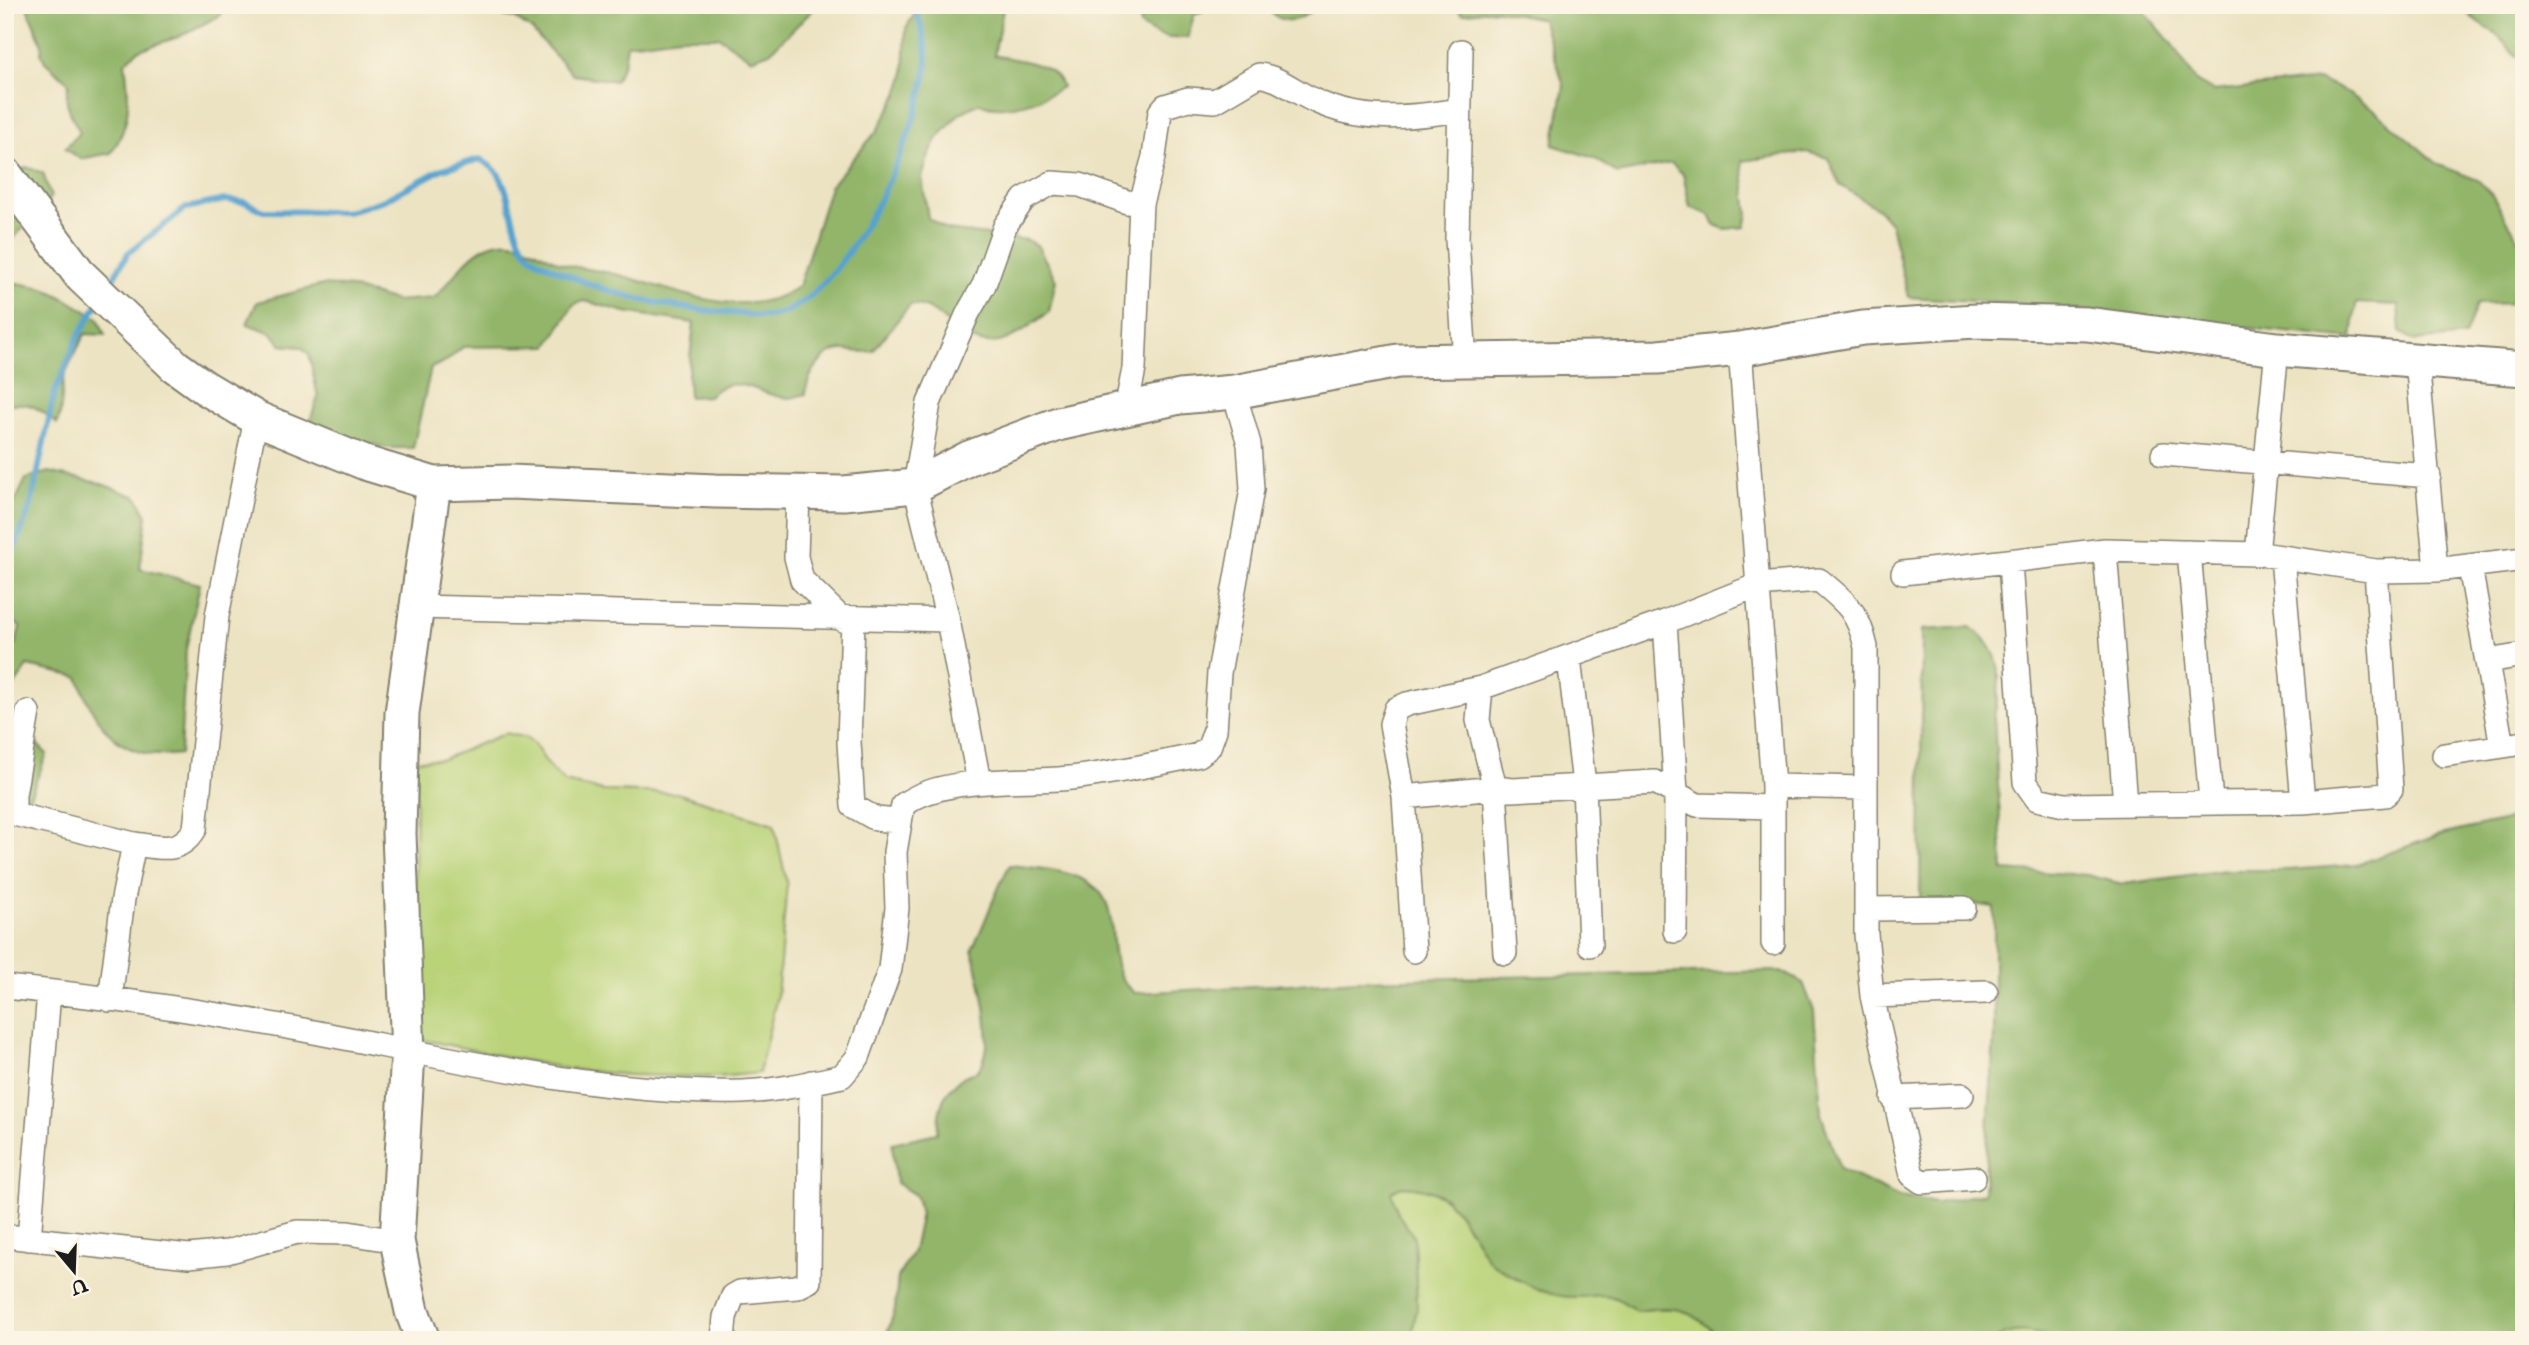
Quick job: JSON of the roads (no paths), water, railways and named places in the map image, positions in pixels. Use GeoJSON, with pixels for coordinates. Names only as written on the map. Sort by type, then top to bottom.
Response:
{"type":"FeatureCollection","features":[{"type":"Feature","properties":{"kind":"street"},"geometry":{"type":"LineString","coordinates":[[1461,51],[1457,239],[1465,360]]}},
{"type":"Feature","properties":{"kind":"street"},"geometry":{"type":"LineString","coordinates":[[1126,409],[1134,369],[1141,203],[1154,157],[1160,112],[1165,106],[1188,99],[1215,101],[1251,76],[1266,76],[1314,101],[1372,118],[1459,110]]}},
{"type":"Feature","properties":{"kind":"street"},"geometry":{"type":"LineString","coordinates":[[5,174],[81,276],[175,366],[256,418],[365,463],[434,484],[510,482],[844,493],[915,486],[969,458],[1058,424],[1180,397],[1234,393],[1398,361],[1658,357],[1740,349],[1863,328],[1976,321],[2087,324],[2418,368],[2524,385]]}},
{"type":"Feature","properties":{"kind":"street"},"geometry":{"type":"LineString","coordinates":[[979,782],[948,620],[915,486],[929,403],[939,376],[984,285],[1005,226],[1024,199],[1052,183],[1080,185],[1127,202],[1141,203]]}},
{"type":"Feature","properties":{"kind":"street"},"geometry":{"type":"LineString","coordinates":[[1740,349],[1773,797],[1773,943]]}},
{"type":"Feature","properties":{"kind":"street"},"geometry":{"type":"LineString","coordinates":[[2257,554],[2277,349]]}},
{"type":"Feature","properties":{"kind":"street"},"geometry":{"type":"LineString","coordinates":[[2418,368],[2524,369]]}},
{"type":"Feature","properties":{"kind":"street"},"geometry":{"type":"LineString","coordinates":[[2418,368],[2436,570]]}},
{"type":"Feature","properties":{"kind":"street"},"geometry":{"type":"LineString","coordinates":[[6,983],[304,1031],[408,1053],[617,1085],[744,1091],[842,1076],[853,1065],[890,969],[897,908],[895,852],[898,821],[903,805],[914,796],[979,782],[1071,778],[1199,755],[1209,747],[1214,730],[1219,673],[1252,489],[1248,444],[1234,393]]}},
{"type":"Feature","properties":{"kind":"street"},"geometry":{"type":"LineString","coordinates":[[28,712],[14,795],[14,808],[18,815],[134,844],[177,847],[187,842],[195,829],[218,616],[256,418]]}},
{"type":"Feature","properties":{"kind":"street"},"geometry":{"type":"LineString","coordinates":[[2163,454],[2429,476]]}},
{"type":"Feature","properties":{"kind":"street"},"geometry":{"type":"LineString","coordinates":[[422,1340],[412,1311],[397,1241],[408,1053],[399,834],[402,713],[434,484]]}},
{"type":"Feature","properties":{"kind":"street"},"geometry":{"type":"LineString","coordinates":[[798,492],[796,557],[802,580],[848,620],[849,741],[853,806],[876,819],[898,821]]}},
{"type":"Feature","properties":{"kind":"street"},"geometry":{"type":"LineString","coordinates":[[2105,550],[2125,804]]}},
{"type":"Feature","properties":{"kind":"street"},"geometry":{"type":"LineString","coordinates":[[1903,573],[2105,550],[2257,554],[2376,571],[2436,570],[2524,559]]}},
{"type":"Feature","properties":{"kind":"street"},"geometry":{"type":"LineString","coordinates":[[2189,552],[2211,802]]}},
{"type":"Feature","properties":{"kind":"street"},"geometry":{"type":"LineString","coordinates":[[2283,557],[2303,802]]}},
{"type":"Feature","properties":{"kind":"street"},"geometry":{"type":"LineString","coordinates":[[2010,562],[2025,782],[2037,799],[2051,803],[2303,802],[2385,795],[2390,789],[2376,571]]}},
{"type":"Feature","properties":{"kind":"street"},"geometry":{"type":"LineString","coordinates":[[2444,755],[2513,745],[2487,661],[2470,567]]}},
{"type":"Feature","properties":{"kind":"street"},"geometry":{"type":"LineString","coordinates":[[1414,951],[1404,797],[1392,746],[1391,724],[1396,709],[1407,704],[1481,688],[1665,622],[1758,585],[1819,580],[1849,605],[1860,621],[1866,647],[1866,909],[1872,996],[1893,1097],[1914,1178],[1922,1182],[1974,1178]]}},
{"type":"Feature","properties":{"kind":"street"},"geometry":{"type":"LineString","coordinates":[[416,607],[848,620],[948,620]]}},
{"type":"Feature","properties":{"kind":"street"},"geometry":{"type":"LineString","coordinates":[[1665,622],[1676,792],[1675,931]]}},
{"type":"Feature","properties":{"kind":"street"},"geometry":{"type":"LineString","coordinates":[[2487,661],[2524,655]]}},
{"type":"Feature","properties":{"kind":"street"},"geometry":{"type":"LineString","coordinates":[[1572,656],[1570,667],[1584,784],[1590,945]]}},
{"type":"Feature","properties":{"kind":"street"},"geometry":{"type":"LineString","coordinates":[[1481,688],[1478,720],[1495,788],[1505,953]]}},
{"type":"Feature","properties":{"kind":"street"},"geometry":{"type":"LineString","coordinates":[[1404,797],[1495,788],[1513,790],[1655,782],[1697,805],[1865,788]]}},
{"type":"Feature","properties":{"kind":"street"},"geometry":{"type":"LineString","coordinates":[[110,1000],[134,844]]}},
{"type":"Feature","properties":{"kind":"street"},"geometry":{"type":"LineString","coordinates":[[1866,909],[1964,908]]}},
{"type":"Feature","properties":{"kind":"street"},"geometry":{"type":"LineString","coordinates":[[29,1238],[49,992]]}},
{"type":"Feature","properties":{"kind":"street"},"geometry":{"type":"LineString","coordinates":[[1872,996],[1986,992]]}},
{"type":"Feature","properties":{"kind":"street"},"geometry":{"type":"LineString","coordinates":[[723,1340],[724,1317],[733,1296],[740,1292],[797,1287],[809,1280],[811,1082]]}},
{"type":"Feature","properties":{"kind":"street"},"geometry":{"type":"LineString","coordinates":[[1893,1097],[1962,1095]]}},
{"type":"Feature","properties":{"kind":"street"},"geometry":{"type":"LineString","coordinates":[[5,1236],[189,1256],[228,1252],[297,1232],[348,1233],[397,1241]]}},
{"type":"Feature","properties":{"kind":"waterway"},"geometry":{"type":"LineString","coordinates":[[108,287],[128,253],[186,208],[225,200],[245,202],[263,211],[347,212],[384,200],[442,169],[480,159],[497,172],[522,244],[529,254],[539,261],[562,273],[633,298],[707,311],[774,315],[801,303],[827,279],[852,246],[895,167],[922,91],[927,62],[925,41],[915,5]]}},
{"type":"Feature","properties":{"kind":"waterway"},"geometry":{"type":"LineString","coordinates":[[5,573],[31,505],[54,394],[79,335],[97,305]]}}]}
